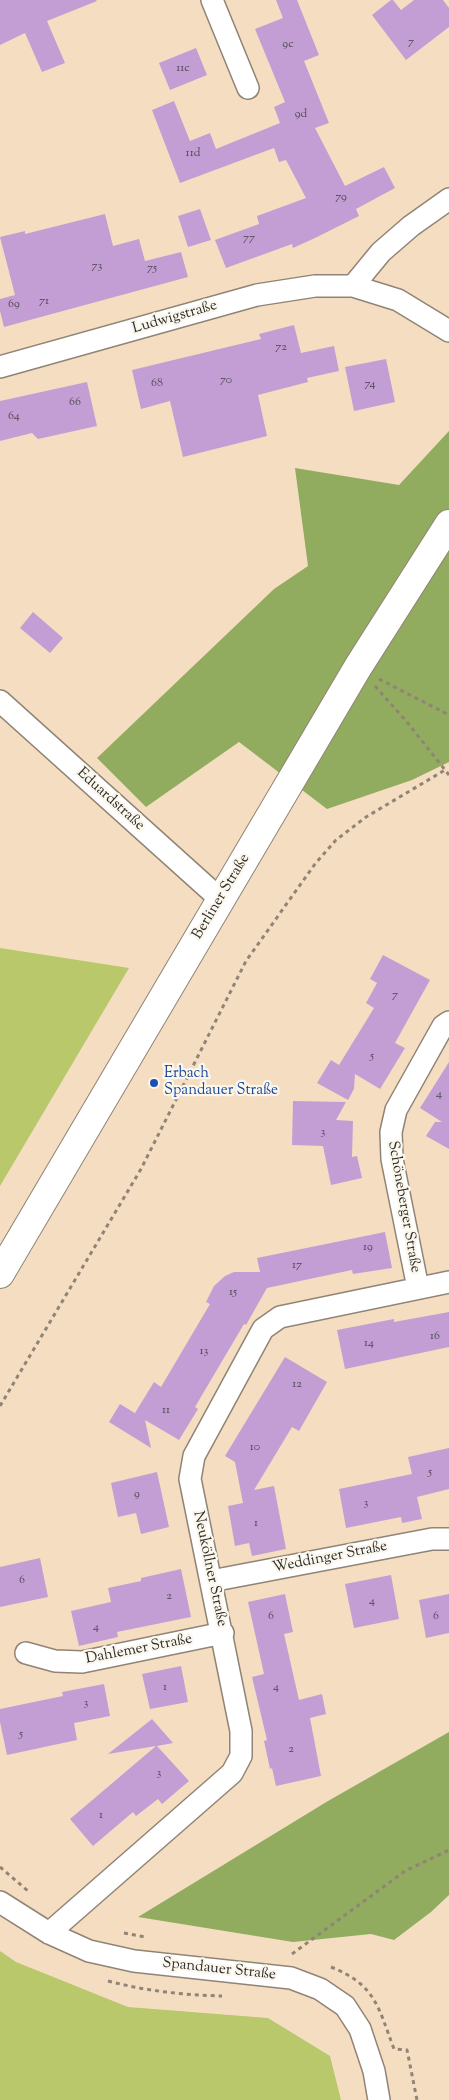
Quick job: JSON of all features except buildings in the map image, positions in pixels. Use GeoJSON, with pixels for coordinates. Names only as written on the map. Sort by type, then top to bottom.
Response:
{"type":"FeatureCollection","features":[{"type":"Feature","properties":{"kind":"street"},"geometry":{"type":"LineString","coordinates":[[212,0],[248,88]]}},
{"type":"Feature","properties":{"kind":"street"},"geometry":{"type":"LineString","coordinates":[[353,286],[381,252],[411,226],[449,199]]}},
{"type":"Feature","properties":{"kind":"street","name":"Ludwigstraße"},"geometry":{"type":"LineString","coordinates":[[0,367],[257,295],[315,286],[353,286],[398,300],[449,331]]}},
{"type":"Feature","properties":{"kind":"street","name":"Berliner Straße"},"geometry":{"type":"LineString","coordinates":[[0,1274],[358,667],[449,524]]}},
{"type":"Feature","properties":{"kind":"street","name":"Eduardstraße"},"geometry":{"type":"LineString","coordinates":[[0,701],[220,899]]}},
{"type":"Feature","properties":{"kind":"street","name":"Schöneberger Straße"},"geometry":{"type":"LineString","coordinates":[[418,1288],[392,1159],[391,1132],[396,1110],[443,1026],[449,1022]]}},
{"type":"Feature","properties":{"kind":"street","name":"Neuköllner Straße"},"geometry":{"type":"LineString","coordinates":[[49,1934],[232,1773],[241,1756],[241,1731],[223,1633],[190,1479],[194,1456],[264,1330],[280,1317],[449,1282]]}},
{"type":"Feature","properties":{"kind":"street","name":"Weddinger Straße"},"geometry":{"type":"LineString","coordinates":[[211,1581],[432,1539],[449,1539]]}},
{"type":"Feature","properties":{"kind":"street","name":"Dahlemer Straße"},"geometry":{"type":"LineString","coordinates":[[26,1652],[55,1661],[82,1662],[223,1633]]}},
{"type":"Feature","properties":{"kind":"street","name":"Spandauer Straße"},"geometry":{"type":"LineString","coordinates":[[0,1902],[49,1934],[89,1951],[134,1961],[291,1978],[320,1989],[345,2006],[360,2029],[374,2071],[379,2100]]}},
{"type":"Feature","properties":{"kind":"path"},"geometry":{"type":"LineString","coordinates":[[358,667],[449,715]]}},
{"type":"Feature","properties":{"kind":"path"},"geometry":{"type":"LineString","coordinates":[[358,667],[408,722],[449,775]]}},
{"type":"Feature","properties":{"kind":"path"},"geometry":{"type":"LineString","coordinates":[[0,1406],[141,1169],[246,961],[257,945],[315,864],[336,840],[366,817],[445,770]]}},
{"type":"Feature","properties":{"kind":"path"},"geometry":{"type":"LineString","coordinates":[[265,1974],[405,1872],[449,1850]]}},
{"type":"Feature","properties":{"kind":"green space"},"geometry":{"type":"Polygon","coordinates":[[[449,431],[449,762],[412,780],[327,809],[239,742],[146,807],[97,758],[274,589],[308,566],[295,468],[399,485],[449,431]]]}},
{"type":"Feature","properties":{"kind":"green space"},"geometry":{"type":"Polygon","coordinates":[[[0,948],[129,968],[0,1186],[0,948]]]}},
{"type":"Feature","properties":{"kind":"green space"},"geometry":{"type":"Polygon","coordinates":[[[449,1732],[449,1895],[431,1912],[394,1940],[371,1934],[293,1942],[138,1917],[328,1801],[449,1732]]]}},
{"type":"Feature","properties":{"kind":"green space"},"geometry":{"type":"Polygon","coordinates":[[[0,1951],[16,1962],[128,2007],[268,2018],[330,2056],[341,2100],[0,2100],[0,1951]]]}},
{"type":"Feature","properties":{"kind":"place","name":"Erbach Spandauer Straße"},"geometry":{"type":"Point","coordinates":[154,1083]}}]}
